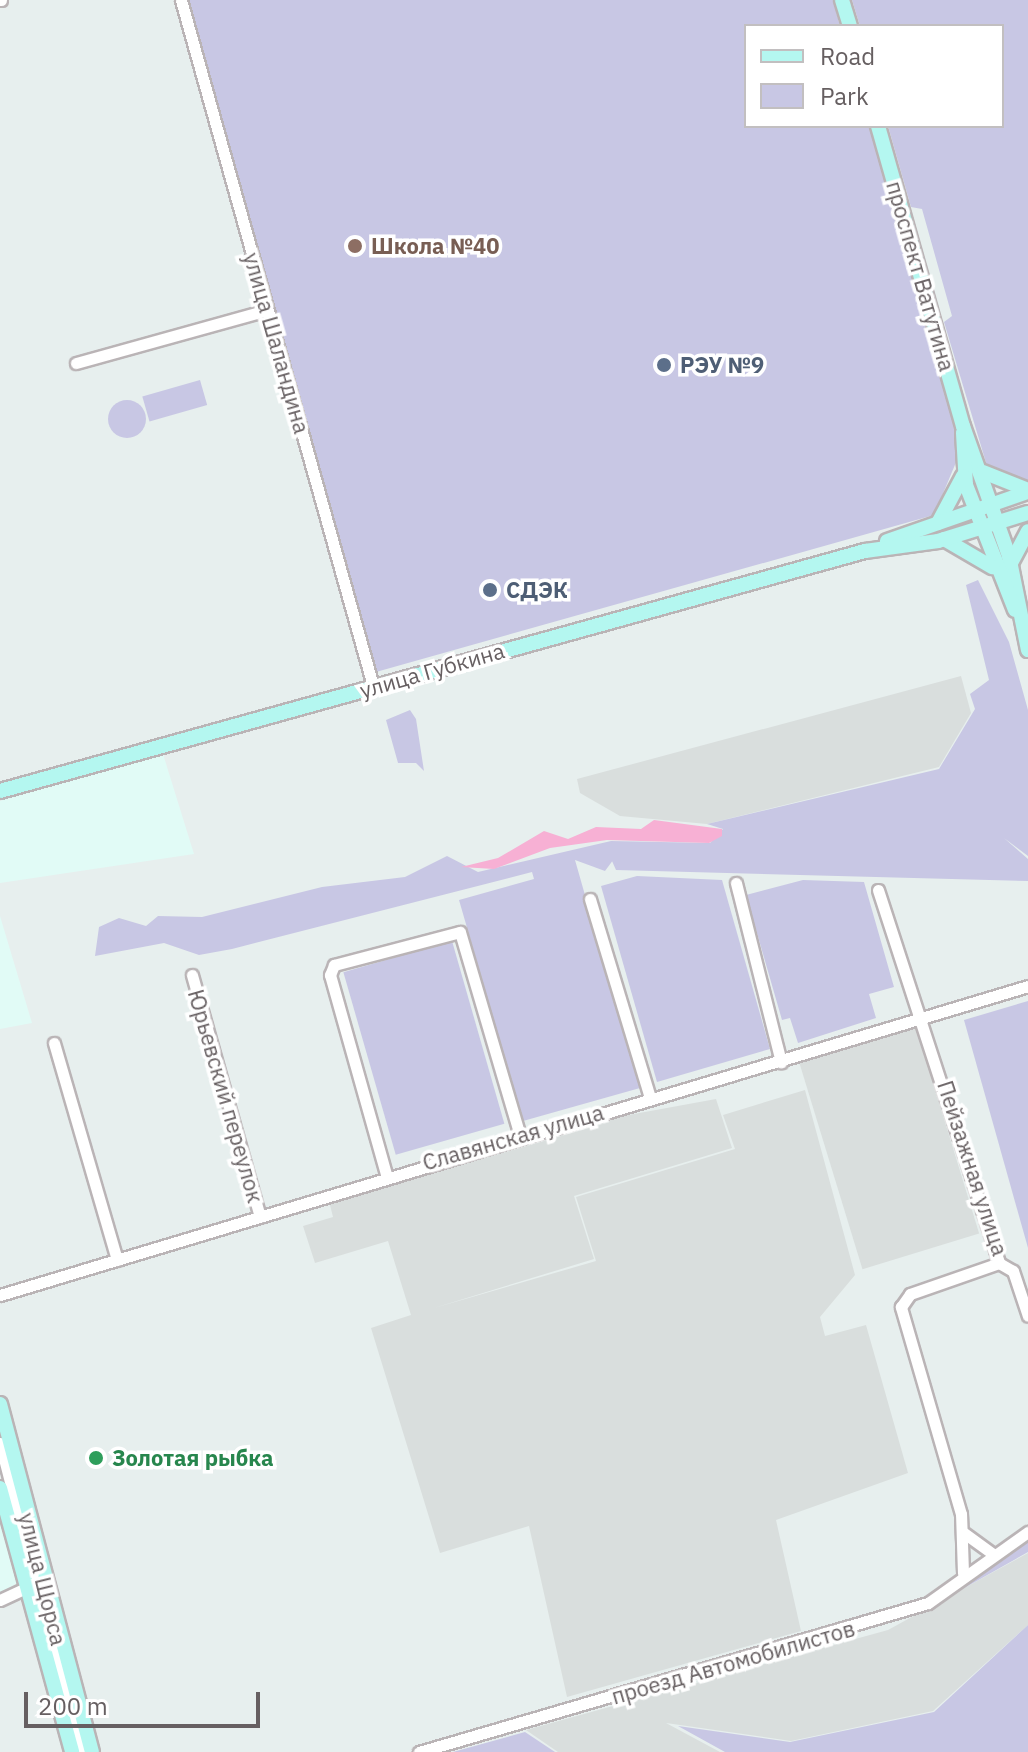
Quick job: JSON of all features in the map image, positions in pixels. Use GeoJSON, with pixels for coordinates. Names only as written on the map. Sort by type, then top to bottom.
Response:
{"type":"FeatureCollection","features":[{"type":"Feature","properties":{"kind":"main road"},"geometry":{"type":"LineString","coordinates":[[842,0],[849,24]]}},
{"type":"Feature","properties":{"kind":"main road","name":"проспект Ватутина"},"geometry":{"type":"LineString","coordinates":[[879,128],[963,426],[984,474]]}},
{"type":"Feature","properties":{"kind":"main road","name":"проспект Ватутина"},"geometry":{"type":"LineString","coordinates":[[963,426],[965,480]]}},
{"type":"Feature","properties":{"kind":"main road"},"geometry":{"type":"LineString","coordinates":[[965,480],[978,486],[984,474]]}},
{"type":"Feature","properties":{"kind":"main road"},"geometry":{"type":"LineString","coordinates":[[984,474],[1027,492]]}},
{"type":"Feature","properties":{"kind":"main road"},"geometry":{"type":"LineString","coordinates":[[947,538],[972,526],[983,504],[984,474]]}},
{"type":"Feature","properties":{"kind":"main road"},"geometry":{"type":"LineString","coordinates":[[965,480],[1000,523],[1010,559],[1010,592]]}},
{"type":"Feature","properties":{"kind":"main road"},"geometry":{"type":"LineString","coordinates":[[965,480],[943,521],[947,538],[991,564]]}},
{"type":"Feature","properties":{"kind":"main road"},"geometry":{"type":"LineString","coordinates":[[943,521],[972,526],[1000,523],[1028,511],[1027,492]]}},
{"type":"Feature","properties":{"kind":"main road"},"geometry":{"type":"LineString","coordinates":[[991,564],[1000,523],[1027,492]]}},
{"type":"Feature","properties":{"kind":"main road","name":"улица Губкина"},"geometry":{"type":"LineString","coordinates":[[0,791],[865,551],[983,504],[1027,492]]}},
{"type":"Feature","properties":{"kind":"main road"},"geometry":{"type":"LineString","coordinates":[[972,526],[991,564],[1010,592],[1028,650]]}},
{"type":"Feature","properties":{"kind":"main road"},"geometry":{"type":"LineString","coordinates":[[1010,559],[1028,531]]}},
{"type":"Feature","properties":{"kind":"main road","name":"улица Губкина"},"geometry":{"type":"LineString","coordinates":[[865,551],[947,538]]}},
{"type":"Feature","properties":{"kind":"main road"},"geometry":{"type":"LineString","coordinates":[[991,564],[998,551],[1010,559]]}},
{"type":"Feature","properties":{"kind":"main road","name":"улица Щорса"},"geometry":{"type":"LineString","coordinates":[[0,1404],[33,1587],[72,1752]]}},
{"type":"Feature","properties":{"kind":"main road","name":"улица Щорса"},"geometry":{"type":"LineString","coordinates":[[0,1488],[92,1752]]}},
{"type":"Feature","properties":{"kind":"street","name":"улица Шаландина"},"geometry":{"type":"LineString","coordinates":[[181,0],[373,686]]}},
{"type":"Feature","properties":{"kind":"street"},"geometry":{"type":"LineString","coordinates":[[76,363],[267,310]]}},
{"type":"Feature","properties":{"kind":"street"},"geometry":{"type":"LineString","coordinates":[[736,883],[781,1062]]}},
{"type":"Feature","properties":{"kind":"street","name":"Пейзажная улица"},"geometry":{"type":"LineString","coordinates":[[878,890],[918,1019],[934,1044],[999,1263],[1013,1271],[1028,1316]]}},
{"type":"Feature","properties":{"kind":"street"},"geometry":{"type":"LineString","coordinates":[[590,899],[650,1098]]}},
{"type":"Feature","properties":{"kind":"street"},"geometry":{"type":"LineString","coordinates":[[386,1174],[330,975],[334,965],[460,932],[519,1133]]}},
{"type":"Feature","properties":{"kind":"street","name":"Юрьевский переулок"},"geometry":{"type":"LineString","coordinates":[[192,975],[260,1217]]}},
{"type":"Feature","properties":{"kind":"street","name":"Славянская улица"},"geometry":{"type":"LineString","coordinates":[[0,1295],[260,1217],[519,1133],[781,1062],[1028,986]]}},
{"type":"Feature","properties":{"kind":"street"},"geometry":{"type":"LineString","coordinates":[[54,1043],[117,1260]]}},
{"type":"Feature","properties":{"kind":"street"},"geometry":{"type":"LineString","coordinates":[[963,1573],[963,1532],[901,1307],[910,1294],[999,1263]]}},
{"type":"Feature","properties":{"kind":"street","name":"улица Щорса"},"geometry":{"type":"LineString","coordinates":[[0,1443],[33,1587],[80,1752]]}},
{"type":"Feature","properties":{"kind":"street"},"geometry":{"type":"LineString","coordinates":[[963,1532],[993,1554]]}},
{"type":"Feature","properties":{"kind":"street","name":"проезд Автомобилистов"},"geometry":{"type":"LineString","coordinates":[[426,1751],[879,1620],[928,1603],[963,1573],[1028,1532]]}},
{"type":"Feature","properties":{"kind":"street"},"geometry":{"type":"LineString","coordinates":[[0,1593],[33,1587]]}},
{"type":"Feature","properties":{"kind":"street"},"geometry":{"type":"LineString","coordinates":[[0,1600],[33,1587]]}},
{"type":"Feature","properties":{"kind":"shaded area"},"geometry":{"type":"Polygon","coordinates":[[[961,676],[971,713],[939,767],[707,824],[620,816],[580,793],[577,779],[961,676]]]}},
{"type":"Feature","properties":{"kind":"shaded area"},"geometry":{"type":"Polygon","coordinates":[[[163,754],[194,854],[0,883],[0,801],[163,754]]]}},
{"type":"Feature","properties":{"kind":"shaded area"},"geometry":{"type":"Polygon","coordinates":[[[654,820],[722,829],[722,836],[709,843],[607,840],[550,848],[494,869],[461,867],[498,858],[544,831],[568,839],[596,827],[641,829],[654,820]]]}},
{"type":"Feature","properties":{"kind":"shaded area"},"geometry":{"type":"Polygon","coordinates":[[[0,916],[32,1023],[0,1029],[0,916]]]}},
{"type":"Feature","properties":{"kind":"shaded area"},"geometry":{"type":"Polygon","coordinates":[[[916,1027],[979,1234],[862,1269],[799,1063],[916,1027]]]}},
{"type":"Feature","properties":{"kind":"shaded area"},"geometry":{"type":"Polygon","coordinates":[[[805,1090],[855,1275],[820,1317],[825,1336],[866,1325],[908,1473],[776,1520],[801,1631],[567,1697],[529,1526],[440,1553],[371,1328],[411,1315],[388,1241],[315,1263],[303,1226],[333,1217],[329,1201],[612,1118],[716,1099],[732,1148],[574,1196],[594,1259],[434,1308],[596,1261],[576,1197],[735,1149],[723,1115],[805,1090]]]}},
{"type":"Feature","properties":{"kind":"shaded area"},"geometry":{"type":"Polygon","coordinates":[[[0,1492],[19,1582],[0,1593],[0,1492]]]}},
{"type":"Feature","properties":{"kind":"shaded area"},"geometry":{"type":"Polygon","coordinates":[[[1028,1553],[1028,1625],[933,1711],[791,1741],[666,1723],[720,1752],[558,1752],[526,1730],[888,1630],[1028,1553]]]}},
{"type":"Feature","properties":{"kind":"green space"},"geometry":{"type":"Polygon","coordinates":[[[189,0],[833,0],[839,24],[744,24],[744,128],[870,128],[956,430],[957,460],[934,515],[376,672],[189,0]]]}},
{"type":"Feature","properties":{"kind":"green space"},"geometry":{"type":"Polygon","coordinates":[[[852,0],[1028,0],[1028,484],[987,466],[944,322],[952,316],[922,209],[911,207],[889,128],[1004,128],[1004,24],[859,24],[852,0]]]}},
{"type":"Feature","properties":{"kind":"green space"},"geometry":{"type":"Polygon","coordinates":[[[200,380],[207,405],[149,422],[142,397],[200,380]]]}},
{"type":"Feature","properties":{"kind":"green space"},"geometry":{"type":"Polygon","coordinates":[[[127,400],[140,406],[146,419],[140,432],[127,438],[114,432],[108,419],[114,406],[127,400]]]}},
{"type":"Feature","properties":{"kind":"green space"},"geometry":{"type":"Polygon","coordinates":[[[978,580],[1009,642],[1028,710],[1028,856],[1004,838],[1028,859],[1028,881],[616,870],[612,861],[605,871],[575,860],[640,1088],[523,1121],[459,900],[534,879],[532,872],[232,949],[199,955],[164,943],[95,956],[99,927],[119,918],[146,926],[158,916],[202,917],[322,887],[405,877],[447,856],[478,872],[611,841],[710,843],[723,829],[707,824],[939,769],[975,709],[970,694],[989,680],[966,585],[978,580]]]}},
{"type":"Feature","properties":{"kind":"green space"},"geometry":{"type":"Polygon","coordinates":[[[410,710],[416,719],[424,771],[416,763],[398,763],[386,720],[410,710]]]}},
{"type":"Feature","properties":{"kind":"green space"},"geometry":{"type":"Polygon","coordinates":[[[637,876],[722,880],[770,1049],[657,1082],[601,886],[637,876]]]}},
{"type":"Feature","properties":{"kind":"green space"},"geometry":{"type":"Polygon","coordinates":[[[803,880],[864,882],[894,987],[869,994],[876,1018],[798,1043],[790,1018],[782,1020],[746,895],[803,880]]]}},
{"type":"Feature","properties":{"kind":"green space"},"geometry":{"type":"Polygon","coordinates":[[[452,941],[504,1124],[396,1155],[343,972],[452,941]]]}},
{"type":"Feature","properties":{"kind":"green space"},"geometry":{"type":"Polygon","coordinates":[[[1028,1001],[1028,1248],[964,1020],[1028,1001]]]}},
{"type":"Feature","properties":{"kind":"green space"},"geometry":{"type":"Polygon","coordinates":[[[1028,1538],[1028,1552],[950,1596],[958,1586],[1028,1538]]]}},
{"type":"Feature","properties":{"kind":"green space"},"geometry":{"type":"Polygon","coordinates":[[[1028,1625],[1028,1752],[725,1752],[678,1726],[790,1742],[934,1712],[1028,1625]]]}},
{"type":"Feature","properties":{"kind":"green space"},"geometry":{"type":"Polygon","coordinates":[[[525,1732],[555,1752],[453,1752],[525,1732]]]}},
{"type":"Feature","properties":{"kind":"place","name":"Школа №40"},"geometry":{"type":"Point","coordinates":[355,246]}},
{"type":"Feature","properties":{"kind":"place","name":"РЭУ №9"},"geometry":{"type":"Point","coordinates":[664,365]}},
{"type":"Feature","properties":{"kind":"place","name":"СДЭК"},"geometry":{"type":"Point","coordinates":[490,590]}},
{"type":"Feature","properties":{"kind":"place","name":"Золотая рыбка"},"geometry":{"type":"Point","coordinates":[96,1458]}}]}
